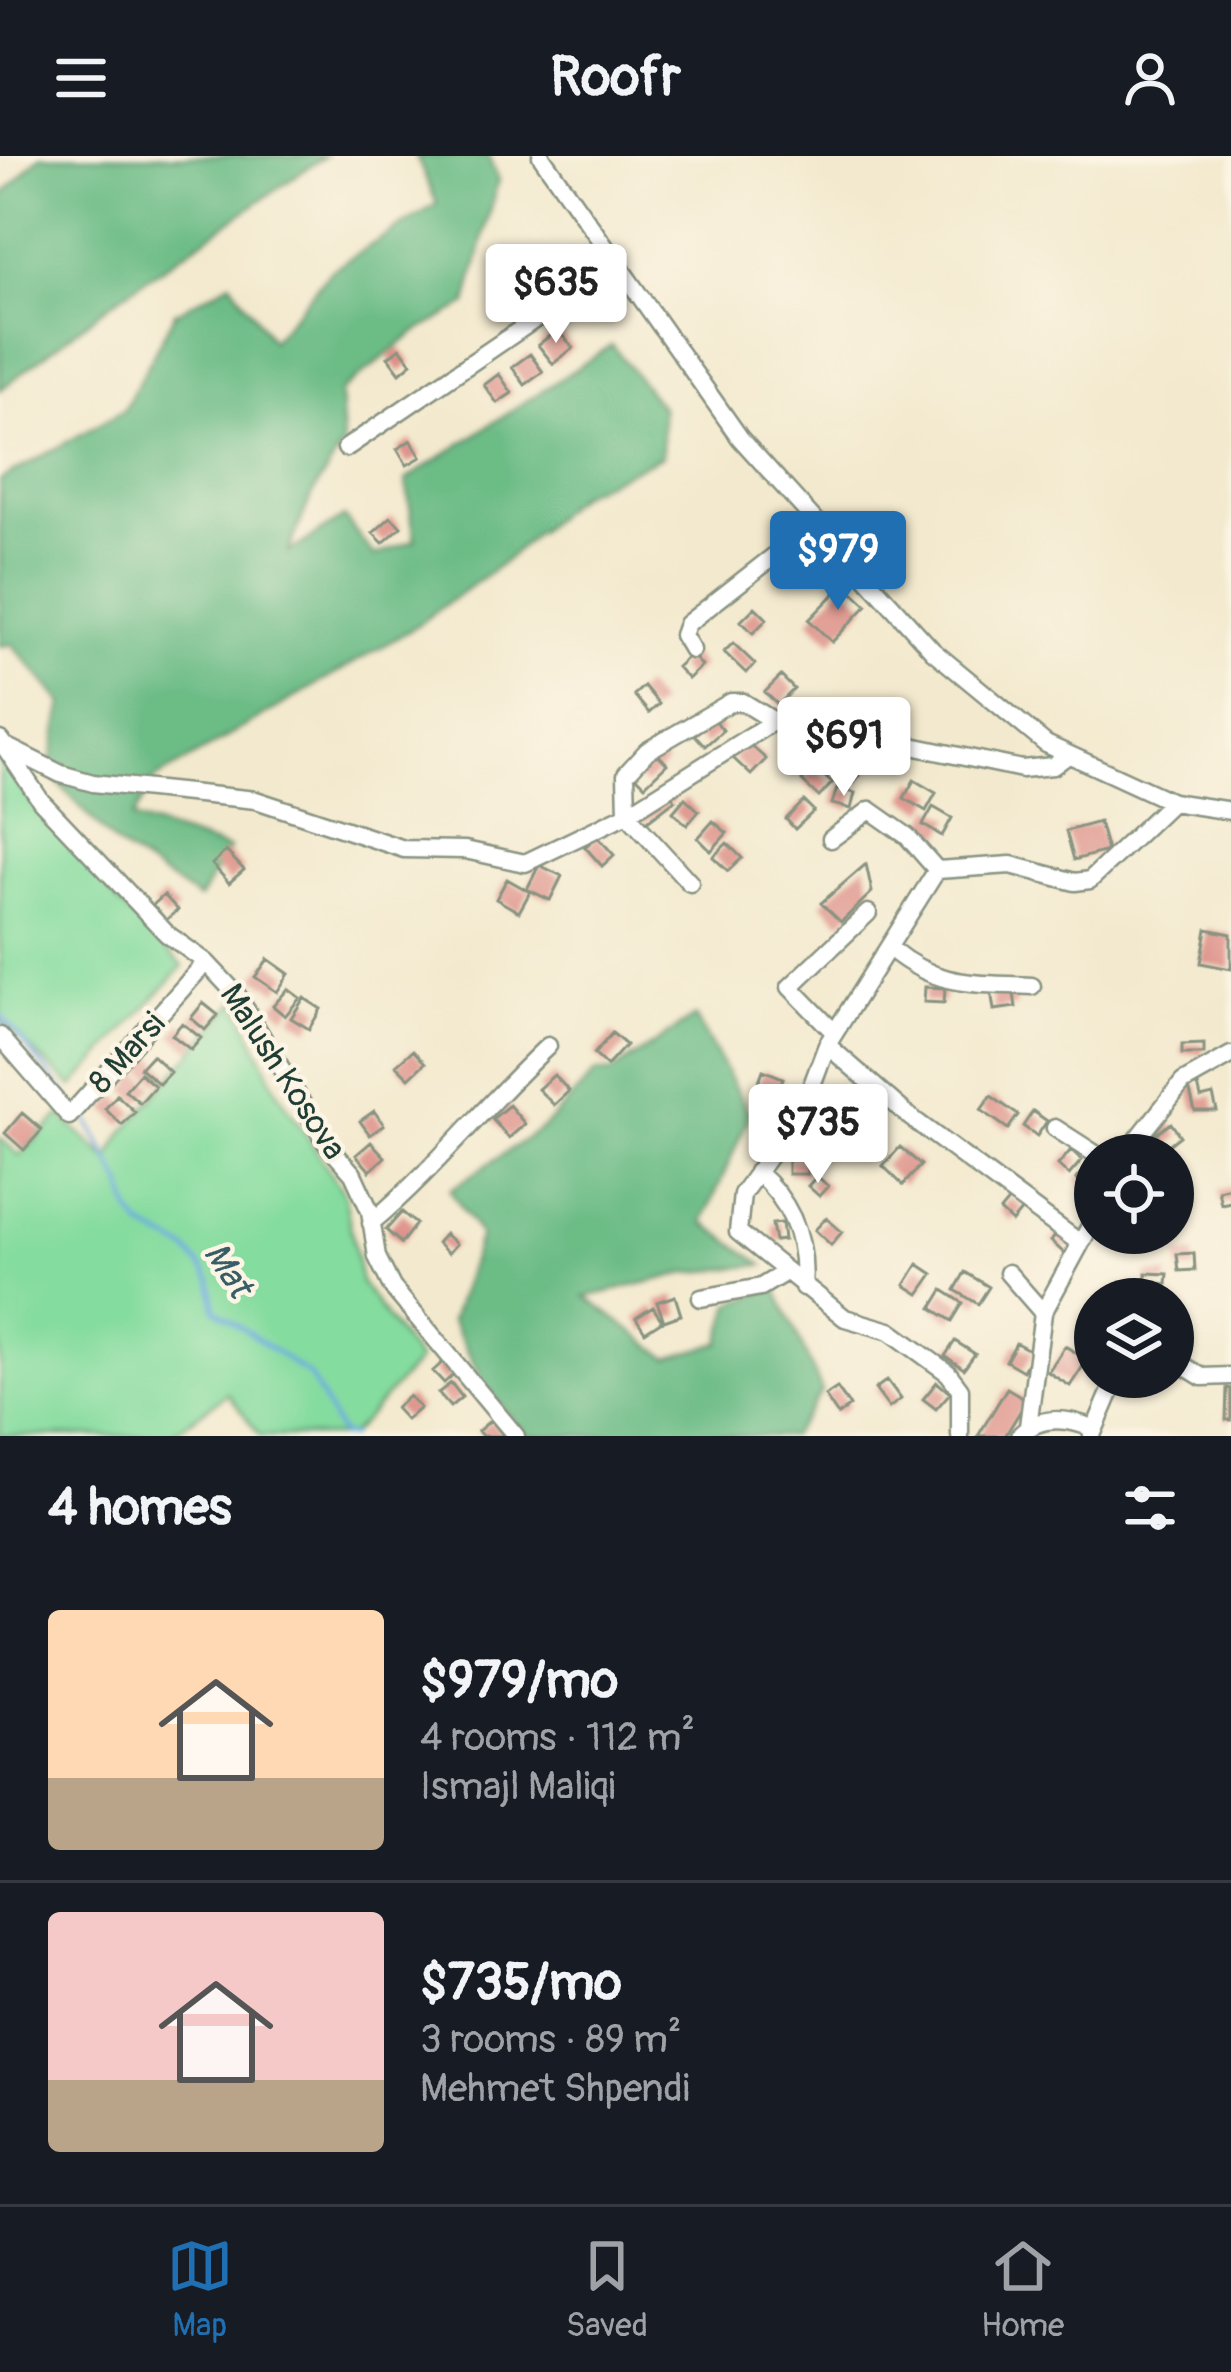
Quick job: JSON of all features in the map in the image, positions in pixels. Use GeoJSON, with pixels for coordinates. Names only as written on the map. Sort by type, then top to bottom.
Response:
{"type":"FeatureCollection","features":[{"type":"Feature","properties":{"kind":"street"},"geometry":{"type":"LineString","coordinates":[[541,156],[728,423],[933,651],[1002,710],[1069,755],[1172,802],[1231,811]]}},
{"type":"Feature","properties":{"kind":"street"},"geometry":{"type":"LineString","coordinates":[[346,448],[615,265]]}},
{"type":"Feature","properties":{"kind":"street"},"geometry":{"type":"LineString","coordinates":[[692,650],[682,635],[688,624],[814,524]]}},
{"type":"Feature","properties":{"kind":"street"},"geometry":{"type":"LineString","coordinates":[[690,883],[627,814],[630,766],[717,705],[743,702],[805,740],[902,744],[1022,769],[1053,766],[1069,755]]}},
{"type":"Feature","properties":{"kind":"street"},"geometry":{"type":"LineString","coordinates":[[3,743],[61,774],[93,783],[256,800],[404,849],[465,850],[515,863],[547,856],[627,814],[774,721]]}},
{"type":"Feature","properties":{"kind":"street","name":"Malush Kosova"},"geometry":{"type":"LineString","coordinates":[[3,743],[41,801],[167,934],[206,962],[237,995],[326,1142],[353,1174],[371,1222],[377,1257],[392,1287],[516,1436]]}},
{"type":"Feature","properties":{"kind":"street"},"geometry":{"type":"LineString","coordinates":[[937,870],[1011,865],[1075,882],[1090,880],[1172,802]]}},
{"type":"Feature","properties":{"kind":"street"},"geometry":{"type":"LineString","coordinates":[[831,839],[870,811],[907,836],[937,870]]}},
{"type":"Feature","properties":{"kind":"street"},"geometry":{"type":"LineString","coordinates":[[937,870],[891,950],[830,1038],[803,1109],[736,1210],[738,1232],[784,1273],[857,1324],[890,1331],[948,1373],[960,1389],[961,1436]]}},
{"type":"Feature","properties":{"kind":"street"},"geometry":{"type":"LineString","coordinates":[[868,913],[790,987],[830,1038],[910,1117],[1074,1239]]}},
{"type":"Feature","properties":{"kind":"street"},"geometry":{"type":"LineString","coordinates":[[891,950],[921,974],[1032,986]]}},
{"type":"Feature","properties":{"kind":"street","name":"8 Marsi"},"geometry":{"type":"LineString","coordinates":[[0,1036],[69,1116],[206,962]]}},
{"type":"Feature","properties":{"kind":"street"},"geometry":{"type":"LineString","coordinates":[[371,1222],[422,1179],[480,1112],[548,1046]]}},
{"type":"Feature","properties":{"kind":"street"},"geometry":{"type":"LineString","coordinates":[[1142,1134],[1183,1082],[1231,1055]]}},
{"type":"Feature","properties":{"kind":"street"},"geometry":{"type":"LineString","coordinates":[[1054,1128],[1074,1141]]}},
{"type":"Feature","properties":{"kind":"street"},"geometry":{"type":"LineString","coordinates":[[758,1172],[789,1204],[804,1262],[803,1287]]}},
{"type":"Feature","properties":{"kind":"street"},"geometry":{"type":"LineString","coordinates":[[1074,1254],[1043,1312],[1023,1431],[1060,1420],[1092,1432],[1108,1398]]}},
{"type":"Feature","properties":{"kind":"street"},"geometry":{"type":"LineString","coordinates":[[701,1298],[761,1287],[784,1273]]}},
{"type":"Feature","properties":{"kind":"street"},"geometry":{"type":"LineString","coordinates":[[1008,1274],[1043,1312]]}},
{"type":"Feature","properties":{"kind":"street"},"geometry":{"type":"LineString","coordinates":[[1194,1372],[1202,1377],[1231,1376]]}},
{"type":"Feature","properties":{"kind":"green space"},"geometry":{"type":"Polygon","coordinates":[[[40,156],[325,156],[111,303],[0,390],[0,198],[40,156]]]}},
{"type":"Feature","properties":{"kind":"green space"},"geometry":{"type":"Polygon","coordinates":[[[416,156],[488,156],[498,180],[467,304],[413,334],[340,392],[343,445],[311,496],[288,553],[344,517],[374,556],[415,540],[406,480],[612,345],[662,408],[662,456],[579,494],[505,561],[410,630],[155,779],[132,819],[229,849],[199,899],[116,845],[49,773],[63,703],[12,644],[0,646],[0,480],[124,410],[175,313],[231,282],[272,341],[331,270],[437,204],[416,156]]]}},
{"type":"Feature","properties":{"kind":"green space"},"geometry":{"type":"Polygon","coordinates":[[[0,757],[118,902],[183,966],[73,1087],[0,1021],[0,757]]]}},
{"type":"Feature","properties":{"kind":"green space"},"geometry":{"type":"Polygon","coordinates":[[[236,1001],[276,1089],[344,1193],[361,1283],[418,1361],[350,1436],[260,1436],[228,1393],[169,1436],[0,1436],[0,1138],[20,1156],[60,1115],[108,1160],[122,1134],[236,1001]]]}},
{"type":"Feature","properties":{"kind":"green space"},"geometry":{"type":"Polygon","coordinates":[[[695,1017],[750,1114],[703,1222],[763,1265],[686,1273],[586,1297],[668,1358],[720,1343],[731,1304],[776,1288],[822,1391],[791,1436],[527,1436],[488,1390],[451,1321],[480,1235],[450,1190],[545,1126],[596,1072],[610,1073],[695,1017]]]}},
{"type":"Feature","properties":{"kind":"building"},"geometry":{"type":"Polygon","coordinates":[[[558,329],[573,348],[553,364],[538,345],[558,329]]]}},
{"type":"Feature","properties":{"kind":"building"},"geometry":{"type":"Polygon","coordinates":[[[400,348],[412,363],[400,373],[388,357],[400,348]]]}},
{"type":"Feature","properties":{"kind":"building"},"geometry":{"type":"Polygon","coordinates":[[[530,354],[543,372],[525,385],[512,367],[530,354]]]}},
{"type":"Feature","properties":{"kind":"building"},"geometry":{"type":"Polygon","coordinates":[[[499,374],[512,393],[497,403],[484,385],[499,374]]]}},
{"type":"Feature","properties":{"kind":"building"},"geometry":{"type":"Polygon","coordinates":[[[411,440],[421,457],[407,465],[397,449],[411,440]]]}},
{"type":"Feature","properties":{"kind":"building"},"geometry":{"type":"Polygon","coordinates":[[[391,517],[401,527],[383,543],[373,533],[391,517]]]}},
{"type":"Feature","properties":{"kind":"building"},"geometry":{"type":"Polygon","coordinates":[[[844,584],[867,605],[832,642],[809,620],[844,584]]]}},
{"type":"Feature","properties":{"kind":"building"},"geometry":{"type":"Polygon","coordinates":[[[755,607],[767,619],[753,633],[741,621],[755,607]]]}},
{"type":"Feature","properties":{"kind":"building"},"geometry":{"type":"Polygon","coordinates":[[[733,643],[755,664],[746,673],[724,652],[733,643]]]}},
{"type":"Feature","properties":{"kind":"building"},"geometry":{"type":"Polygon","coordinates":[[[691,654],[702,666],[688,679],[677,667],[691,654]]]}},
{"type":"Feature","properties":{"kind":"building"},"geometry":{"type":"Polygon","coordinates":[[[781,676],[794,689],[778,705],[765,692],[781,676]]]}},
{"type":"Feature","properties":{"kind":"building"},"geometry":{"type":"Polygon","coordinates":[[[644,686],[659,704],[649,713],[634,695],[644,686]]]}},
{"type":"Feature","properties":{"kind":"building"},"geometry":{"type":"Polygon","coordinates":[[[713,718],[723,730],[705,746],[695,735],[713,718]]]}},
{"type":"Feature","properties":{"kind":"building"},"geometry":{"type":"Polygon","coordinates":[[[748,743],[766,759],[751,775],[733,758],[748,743]]]}},
{"type":"Feature","properties":{"kind":"building"},"geometry":{"type":"Polygon","coordinates":[[[653,749],[667,764],[645,785],[631,771],[653,749]]]}},
{"type":"Feature","properties":{"kind":"building"},"geometry":{"type":"Polygon","coordinates":[[[850,750],[868,763],[854,783],[835,769],[850,750]]]}},
{"type":"Feature","properties":{"kind":"building"},"geometry":{"type":"Polygon","coordinates":[[[814,767],[832,783],[819,797],[802,781],[814,767]]]}},
{"type":"Feature","properties":{"kind":"building"},"geometry":{"type":"Polygon","coordinates":[[[914,780],[936,793],[926,811],[904,798],[914,780]]]}},
{"type":"Feature","properties":{"kind":"building"},"geometry":{"type":"Polygon","coordinates":[[[837,788],[855,793],[851,809],[832,804],[837,788]]]}},
{"type":"Feature","properties":{"kind":"building"},"geometry":{"type":"Polygon","coordinates":[[[668,790],[675,800],[645,823],[638,814],[668,790]]]}},
{"type":"Feature","properties":{"kind":"building"},"geometry":{"type":"Polygon","coordinates":[[[685,798],[699,811],[687,825],[673,812],[685,798]]]}},
{"type":"Feature","properties":{"kind":"building"},"geometry":{"type":"Polygon","coordinates":[[[804,801],[814,811],[795,829],[786,819],[804,801]]]}},
{"type":"Feature","properties":{"kind":"building"},"geometry":{"type":"Polygon","coordinates":[[[933,807],[952,818],[942,836],[923,825],[933,807]]]}},
{"type":"Feature","properties":{"kind":"building"},"geometry":{"type":"Polygon","coordinates":[[[713,821],[727,833],[711,851],[698,838],[713,821]]]}},
{"type":"Feature","properties":{"kind":"building"},"geometry":{"type":"Polygon","coordinates":[[[1099,822],[1107,851],[1074,860],[1066,831],[1099,822]]]}},
{"type":"Feature","properties":{"kind":"building"},"geometry":{"type":"Polygon","coordinates":[[[597,836],[614,855],[602,866],[585,847],[597,836]]]}},
{"type":"Feature","properties":{"kind":"building"},"geometry":{"type":"Polygon","coordinates":[[[727,843],[742,858],[728,871],[713,857],[727,843]]]}},
{"type":"Feature","properties":{"kind":"building"},"geometry":{"type":"Polygon","coordinates":[[[226,851],[244,870],[229,883],[212,864],[226,851]]]}},
{"type":"Feature","properties":{"kind":"building"},"geometry":{"type":"Polygon","coordinates":[[[866,864],[872,892],[841,922],[821,903],[866,864]]]}},
{"type":"Feature","properties":{"kind":"building"},"geometry":{"type":"Polygon","coordinates":[[[539,865],[562,876],[550,900],[527,889],[539,865]]]}},
{"type":"Feature","properties":{"kind":"building"},"geometry":{"type":"Polygon","coordinates":[[[507,879],[530,892],[519,912],[496,899],[507,879]]]}},
{"type":"Feature","properties":{"kind":"building"},"geometry":{"type":"Polygon","coordinates":[[[164,895],[178,910],[166,920],[153,905],[164,895]]]}},
{"type":"Feature","properties":{"kind":"building"},"geometry":{"type":"Polygon","coordinates":[[[1207,929],[1231,934],[1231,969],[1201,963],[1207,929]]]}},
{"type":"Feature","properties":{"kind":"building"},"geometry":{"type":"Polygon","coordinates":[[[268,959],[289,974],[277,992],[255,977],[268,959]]]}},
{"type":"Feature","properties":{"kind":"building"},"geometry":{"type":"Polygon","coordinates":[[[925,987],[945,988],[944,1003],[924,1002],[925,987]]]}},
{"type":"Feature","properties":{"kind":"building"},"geometry":{"type":"Polygon","coordinates":[[[1013,987],[1016,1007],[994,1010],[991,991],[1013,987]]]}},
{"type":"Feature","properties":{"kind":"building"},"geometry":{"type":"Polygon","coordinates":[[[288,989],[300,998],[285,1016],[273,1006],[288,989]]]}},
{"type":"Feature","properties":{"kind":"building"},"geometry":{"type":"Polygon","coordinates":[[[304,998],[321,1009],[309,1029],[291,1018],[304,998]]]}},
{"type":"Feature","properties":{"kind":"building"},"geometry":{"type":"Polygon","coordinates":[[[203,1003],[218,1015],[205,1030],[191,1018],[203,1003]]]}},
{"type":"Feature","properties":{"kind":"building"},"geometry":{"type":"Polygon","coordinates":[[[182,1023],[201,1038],[191,1050],[172,1035],[182,1023]]]}},
{"type":"Feature","properties":{"kind":"building"},"geometry":{"type":"Polygon","coordinates":[[[612,1033],[626,1045],[607,1066],[594,1054],[612,1033]]]}},
{"type":"Feature","properties":{"kind":"building"},"geometry":{"type":"Polygon","coordinates":[[[1204,1044],[1204,1054],[1182,1054],[1182,1045],[1204,1044]]]}},
{"type":"Feature","properties":{"kind":"building"},"geometry":{"type":"Polygon","coordinates":[[[413,1050],[425,1063],[409,1078],[396,1065],[413,1050]]]}},
{"type":"Feature","properties":{"kind":"building"},"geometry":{"type":"Polygon","coordinates":[[[152,1055],[170,1072],[159,1084],[140,1068],[152,1055]]]}},
{"type":"Feature","properties":{"kind":"building"},"geometry":{"type":"Polygon","coordinates":[[[763,1070],[783,1078],[775,1099],[755,1092],[763,1070]]]}},
{"type":"Feature","properties":{"kind":"building"},"geometry":{"type":"Polygon","coordinates":[[[140,1073],[155,1086],[140,1103],[125,1090],[140,1073]]]}},
{"type":"Feature","properties":{"kind":"building"},"geometry":{"type":"Polygon","coordinates":[[[554,1075],[569,1091],[554,1105],[538,1089],[554,1075]]]}},
{"type":"Feature","properties":{"kind":"building"},"geometry":{"type":"Polygon","coordinates":[[[1198,1085],[1201,1098],[1213,1095],[1217,1111],[1195,1111],[1189,1088],[1198,1085]]]}},
{"type":"Feature","properties":{"kind":"building"},"geometry":{"type":"Polygon","coordinates":[[[117,1095],[135,1112],[122,1125],[105,1109],[117,1095]]]}},
{"type":"Feature","properties":{"kind":"building"},"geometry":{"type":"Polygon","coordinates":[[[991,1096],[1018,1115],[1008,1129],[981,1110],[991,1096]]]}},
{"type":"Feature","properties":{"kind":"building"},"geometry":{"type":"Polygon","coordinates":[[[509,1105],[525,1124],[509,1138],[492,1119],[509,1105]]]}},
{"type":"Feature","properties":{"kind":"building"},"geometry":{"type":"Polygon","coordinates":[[[374,1111],[384,1125],[370,1135],[360,1121],[374,1111]]]}},
{"type":"Feature","properties":{"kind":"building"},"geometry":{"type":"Polygon","coordinates":[[[1033,1111],[1047,1121],[1037,1136],[1023,1126],[1033,1111]]]}},
{"type":"Feature","properties":{"kind":"building"},"geometry":{"type":"Polygon","coordinates":[[[22,1113],[42,1130],[24,1150],[5,1133],[22,1113]]]}},
{"type":"Feature","properties":{"kind":"building"},"geometry":{"type":"Polygon","coordinates":[[[1171,1123],[1179,1134],[1156,1134],[1171,1123]]]}},
{"type":"Feature","properties":{"kind":"building"},"geometry":{"type":"Polygon","coordinates":[[[371,1142],[385,1157],[370,1171],[356,1155],[371,1142]]]}},
{"type":"Feature","properties":{"kind":"building"},"geometry":{"type":"Polygon","coordinates":[[[900,1147],[921,1165],[903,1185],[883,1166],[900,1147]]]}},
{"type":"Feature","properties":{"kind":"building"},"geometry":{"type":"Polygon","coordinates":[[[1071,1150],[1074,1153],[1074,1169],[1069,1175],[1058,1165],[1071,1150]]]}},
{"type":"Feature","properties":{"kind":"building"},"geometry":{"type":"Polygon","coordinates":[[[788,1160],[807,1160],[807,1174],[788,1174],[788,1160]]]}},
{"type":"Feature","properties":{"kind":"building"},"geometry":{"type":"Polygon","coordinates":[[[817,1176],[828,1186],[819,1196],[808,1186],[817,1176]]]}},
{"type":"Feature","properties":{"kind":"building"},"geometry":{"type":"Polygon","coordinates":[[[1231,1187],[1231,1202],[1221,1204],[1218,1190],[1231,1187]]]}},
{"type":"Feature","properties":{"kind":"building"},"geometry":{"type":"Polygon","coordinates":[[[1011,1198],[1023,1209],[1012,1222],[1000,1211],[1011,1198]]]}},
{"type":"Feature","properties":{"kind":"building"},"geometry":{"type":"Polygon","coordinates":[[[402,1212],[416,1224],[401,1243],[386,1230],[402,1212]]]}},
{"type":"Feature","properties":{"kind":"building"},"geometry":{"type":"Polygon","coordinates":[[[826,1218],[842,1232],[831,1245],[815,1230],[826,1218]]]}},
{"type":"Feature","properties":{"kind":"building"},"geometry":{"type":"Polygon","coordinates":[[[782,1223],[784,1240],[775,1241],[772,1224],[782,1223]]]}},
{"type":"Feature","properties":{"kind":"building"},"geometry":{"type":"Polygon","coordinates":[[[1060,1230],[1074,1242],[1064,1253],[1051,1241],[1060,1230]]]}},
{"type":"Feature","properties":{"kind":"building"},"geometry":{"type":"Polygon","coordinates":[[[445,1234],[456,1244],[448,1253],[437,1243],[445,1234]]]}},
{"type":"Feature","properties":{"kind":"building"},"geometry":{"type":"Polygon","coordinates":[[[1194,1253],[1195,1270],[1179,1271],[1177,1254],[1194,1253]]]}},
{"type":"Feature","properties":{"kind":"building"},"geometry":{"type":"Polygon","coordinates":[[[918,1264],[933,1274],[919,1294],[905,1285],[918,1264]]]}},
{"type":"Feature","properties":{"kind":"building"},"geometry":{"type":"Polygon","coordinates":[[[965,1272],[989,1287],[978,1304],[955,1290],[965,1272]]]}},
{"type":"Feature","properties":{"kind":"building"},"geometry":{"type":"Polygon","coordinates":[[[1146,1273],[1168,1274],[1168,1278],[1146,1278],[1146,1273]]]}},
{"type":"Feature","properties":{"kind":"building"},"geometry":{"type":"Polygon","coordinates":[[[943,1290],[963,1303],[952,1321],[932,1308],[943,1290]]]}},
{"type":"Feature","properties":{"kind":"building"},"geometry":{"type":"Polygon","coordinates":[[[675,1296],[681,1315],[664,1321],[657,1302],[675,1296]]]}},
{"type":"Feature","properties":{"kind":"building"},"geometry":{"type":"Polygon","coordinates":[[[653,1307],[662,1321],[645,1332],[636,1318],[653,1307]]]}},
{"type":"Feature","properties":{"kind":"building"},"geometry":{"type":"Polygon","coordinates":[[[955,1341],[975,1354],[964,1369],[945,1356],[955,1341]]]}},
{"type":"Feature","properties":{"kind":"building"},"geometry":{"type":"Polygon","coordinates":[[[1016,1343],[1033,1352],[1023,1371],[1006,1361],[1016,1343]]]}},
{"type":"Feature","properties":{"kind":"building"},"geometry":{"type":"Polygon","coordinates":[[[1065,1346],[1074,1352],[1070,1386],[1048,1372],[1065,1346]]]}},
{"type":"Feature","properties":{"kind":"building"},"geometry":{"type":"Polygon","coordinates":[[[444,1361],[455,1373],[444,1383],[433,1371],[444,1361]]]}},
{"type":"Feature","properties":{"kind":"building"},"geometry":{"type":"Polygon","coordinates":[[[887,1380],[901,1399],[889,1408],[875,1389],[887,1380]]]}},
{"type":"Feature","properties":{"kind":"building"},"geometry":{"type":"Polygon","coordinates":[[[937,1382],[950,1393],[936,1409],[923,1399],[937,1382]]]}},
{"type":"Feature","properties":{"kind":"building"},"geometry":{"type":"Polygon","coordinates":[[[451,1383],[462,1397],[450,1407],[438,1393],[451,1383]]]}},
{"type":"Feature","properties":{"kind":"building"},"geometry":{"type":"Polygon","coordinates":[[[837,1388],[850,1406],[838,1415],[825,1396],[837,1388]]]}},
{"type":"Feature","properties":{"kind":"building"},"geometry":{"type":"Polygon","coordinates":[[[1007,1388],[1027,1400],[1005,1436],[978,1436],[1007,1388]]]}},
{"type":"Feature","properties":{"kind":"building"},"geometry":{"type":"Polygon","coordinates":[[[1227,1388],[1231,1389],[1231,1420],[1226,1420],[1227,1388]]]}},
{"type":"Feature","properties":{"kind":"building"},"geometry":{"type":"Polygon","coordinates":[[[409,1396],[420,1408],[406,1420],[395,1408],[409,1396]]]}},
{"type":"Feature","properties":{"kind":"building"},"geometry":{"type":"Polygon","coordinates":[[[491,1420],[504,1436],[482,1436],[478,1431],[491,1420]]]}},
{"type":"Feature","properties":{"kind":"waterway","name":"Mat"},"geometry":{"type":"LineString","coordinates":[[0,1014],[71,1101]]}},
{"type":"Feature","properties":{"kind":"waterway","name":"Mat"},"geometry":{"type":"LineString","coordinates":[[84,1113],[141,1226],[187,1250],[211,1280],[215,1309],[310,1376],[341,1435],[351,1436]]}}]}
